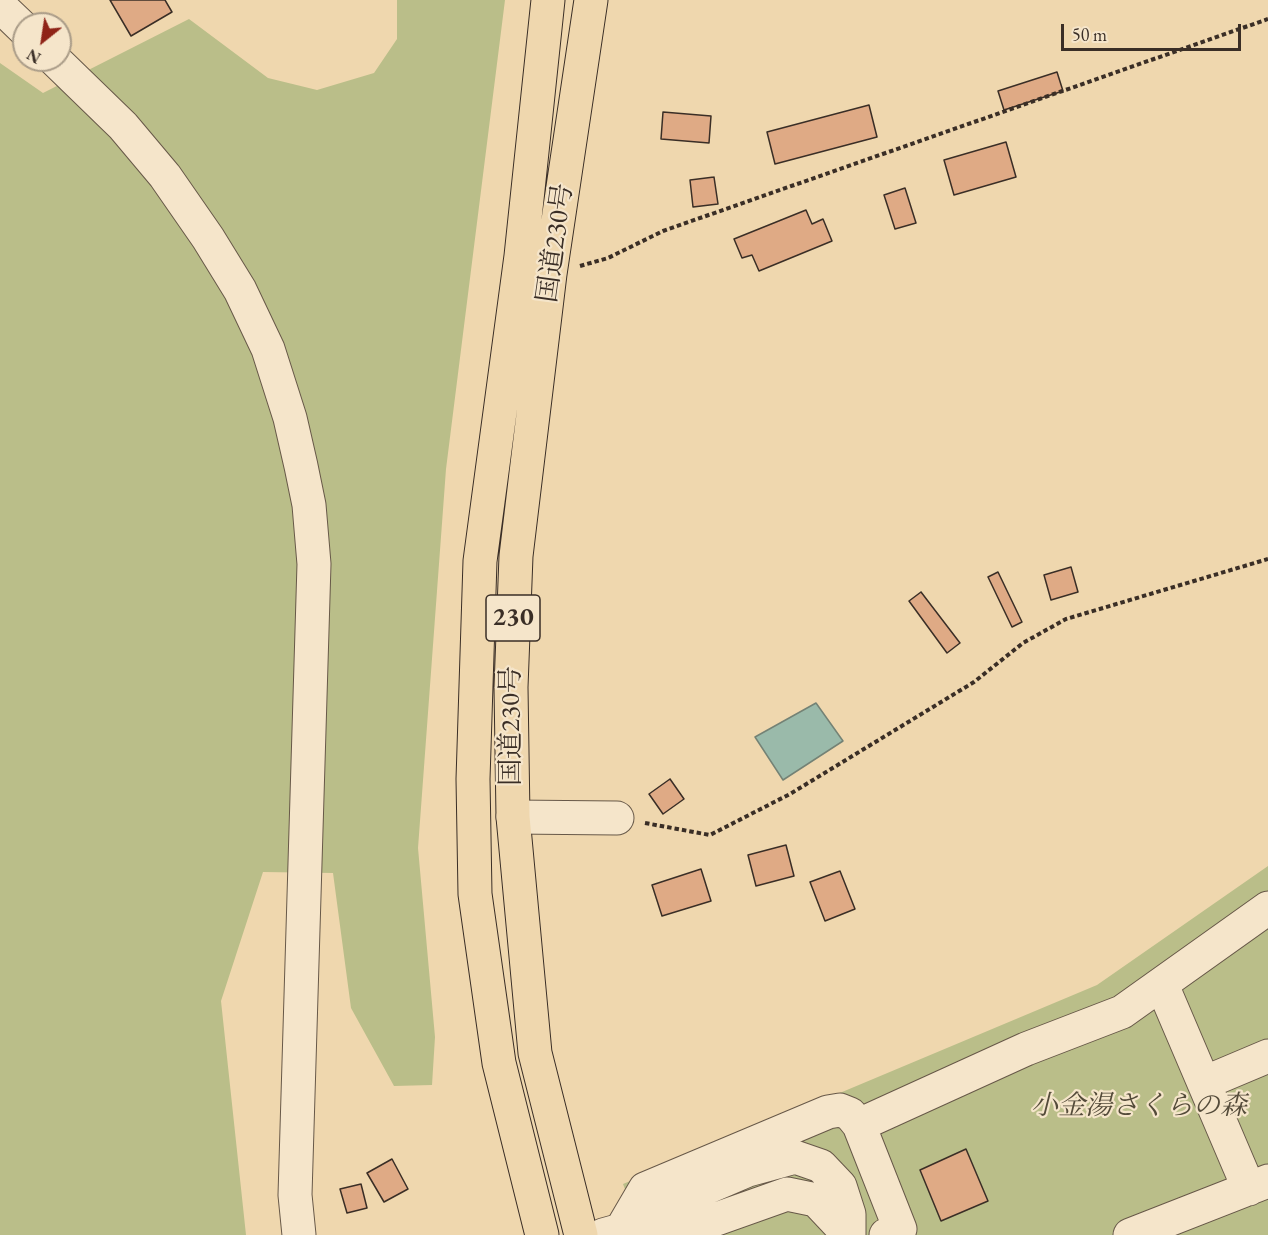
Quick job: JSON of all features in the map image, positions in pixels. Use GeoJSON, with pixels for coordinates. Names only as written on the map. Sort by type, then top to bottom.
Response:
{"type":"FeatureCollection","features":[{"type":"Feature","properties":{"kind":"highway","name":"国道230号"},"geometry":{"type":"LineString","coordinates":[[542,1235],[499,1063],[475,894],[473,779],[480,561],[521,256],[548,0]]}},
{"type":"Feature","properties":{"kind":"highway","name":"国道230号"},"geometry":{"type":"LineString","coordinates":[[581,1235],[535,1053],[513,817],[511,687],[516,556],[550,274],[591,0]]}},
{"type":"Feature","properties":{"kind":"street"},"geometry":{"type":"LineString","coordinates":[[0,6],[12,18]]}},
{"type":"Feature","properties":{"kind":"street"},"geometry":{"type":"LineString","coordinates":[[67,72],[123,126],[165,176],[208,238],[240,290],[268,349],[290,418],[305,486],[314,564],[295,1195],[299,1235]]}},
{"type":"Feature","properties":{"kind":"street"},"geometry":{"type":"LineString","coordinates":[[513,817],[617,818]]}},
{"type":"Feature","properties":{"kind":"street"},"geometry":{"type":"LineString","coordinates":[[859,1125],[1026,1049],[1122,1012],[1268,908]]}},
{"type":"Feature","properties":{"kind":"street"},"geometry":{"type":"LineString","coordinates":[[1130,1235],[1258,1185],[1204,1083],[1162,984]]}},
{"type":"Feature","properties":{"kind":"street"},"geometry":{"type":"LineString","coordinates":[[1204,1083],[1268,1056]]}},
{"type":"Feature","properties":{"kind":"street"},"geometry":{"type":"LineString","coordinates":[[612,1233],[645,1189],[828,1112],[840,1110],[850,1114],[859,1125],[896,1233]]}},
{"type":"Feature","properties":{"kind":"street"},"geometry":{"type":"LineString","coordinates":[[612,1233],[687,1196],[748,1170],[795,1157],[821,1167],[840,1186],[849,1214],[849,1235]]}},
{"type":"Feature","properties":{"kind":"path"},"geometry":{"type":"LineString","coordinates":[[550,274],[608,258],[663,231],[1268,19]]}},
{"type":"Feature","properties":{"kind":"path"},"geometry":{"type":"LineString","coordinates":[[617,818],[710,835],[790,794],[974,682],[1023,643],[1066,619],[1268,559]]}},
{"type":"Feature","properties":{"kind":"green space"},"geometry":{"type":"Polygon","coordinates":[[[397,0],[505,0],[446,469],[418,848],[435,1037],[432,1085],[394,1086],[351,1008],[333,873],[263,872],[221,1001],[246,1235],[0,1235],[0,63],[43,93],[189,19],[268,78],[317,90],[374,73],[397,39],[397,0]]]}},
{"type":"Feature","properties":{"kind":"green space","name":"小金湯さくらの森"},"geometry":{"type":"Polygon","coordinates":[[[1268,866],[1268,1235],[643,1235],[623,1184],[1097,985],[1268,866]]]}},
{"type":"Feature","properties":{"kind":"shaded area"},"geometry":{"type":"Polygon","coordinates":[[[816,703],[843,741],[783,780],[755,737],[816,703]]]}},
{"type":"Feature","properties":{"kind":"building"},"geometry":{"type":"Polygon","coordinates":[[[110,0],[165,0],[172,12],[131,36],[110,0]]]}},
{"type":"Feature","properties":{"kind":"building"},"geometry":{"type":"Polygon","coordinates":[[[1057,72],[1063,91],[1004,110],[998,91],[1057,72]]]}},
{"type":"Feature","properties":{"kind":"building"},"geometry":{"type":"Polygon","coordinates":[[[869,105],[877,137],[775,164],[767,132],[869,105]]]}},
{"type":"Feature","properties":{"kind":"building"},"geometry":{"type":"Polygon","coordinates":[[[663,112],[711,116],[709,143],[661,139],[663,112]]]}},
{"type":"Feature","properties":{"kind":"building"},"geometry":{"type":"Polygon","coordinates":[[[1006,142],[1016,177],[954,195],[944,160],[1006,142]]]}},
{"type":"Feature","properties":{"kind":"building"},"geometry":{"type":"Polygon","coordinates":[[[714,177],[718,204],[693,207],[690,180],[714,177]]]}},
{"type":"Feature","properties":{"kind":"building"},"geometry":{"type":"Polygon","coordinates":[[[905,188],[916,223],[895,229],[884,195],[905,188]]]}},
{"type":"Feature","properties":{"kind":"building"},"geometry":{"type":"Polygon","coordinates":[[[806,210],[812,224],[823,219],[832,241],[759,271],[752,255],[742,258],[734,239],[806,210]]]}},
{"type":"Feature","properties":{"kind":"building"},"geometry":{"type":"Polygon","coordinates":[[[1071,567],[1078,592],[1051,600],[1044,575],[1071,567]]]}},
{"type":"Feature","properties":{"kind":"building"},"geometry":{"type":"Polygon","coordinates":[[[998,572],[1022,622],[1012,627],[988,577],[998,572]]]}},
{"type":"Feature","properties":{"kind":"building"},"geometry":{"type":"Polygon","coordinates":[[[921,592],[960,643],[947,653],[909,601],[921,592]]]}},
{"type":"Feature","properties":{"kind":"building"},"geometry":{"type":"Polygon","coordinates":[[[670,779],[684,799],[663,814],[649,794],[670,779]]]}},
{"type":"Feature","properties":{"kind":"building"},"geometry":{"type":"Polygon","coordinates":[[[786,845],[794,876],[756,886],[748,855],[786,845]]]}},
{"type":"Feature","properties":{"kind":"building"},"geometry":{"type":"Polygon","coordinates":[[[701,869],[711,901],[662,916],[652,885],[701,869]]]}},
{"type":"Feature","properties":{"kind":"building"},"geometry":{"type":"Polygon","coordinates":[[[840,871],[855,909],[825,921],[810,882],[840,871]]]}},
{"type":"Feature","properties":{"kind":"building"},"geometry":{"type":"Polygon","coordinates":[[[966,1149],[988,1201],[941,1221],[920,1170],[966,1149]]]}},
{"type":"Feature","properties":{"kind":"building"},"geometry":{"type":"Polygon","coordinates":[[[392,1159],[408,1189],[384,1202],[367,1173],[392,1159]]]}},
{"type":"Feature","properties":{"kind":"building"},"geometry":{"type":"Polygon","coordinates":[[[361,1184],[367,1208],[347,1213],[340,1189],[361,1184]]]}}]}
